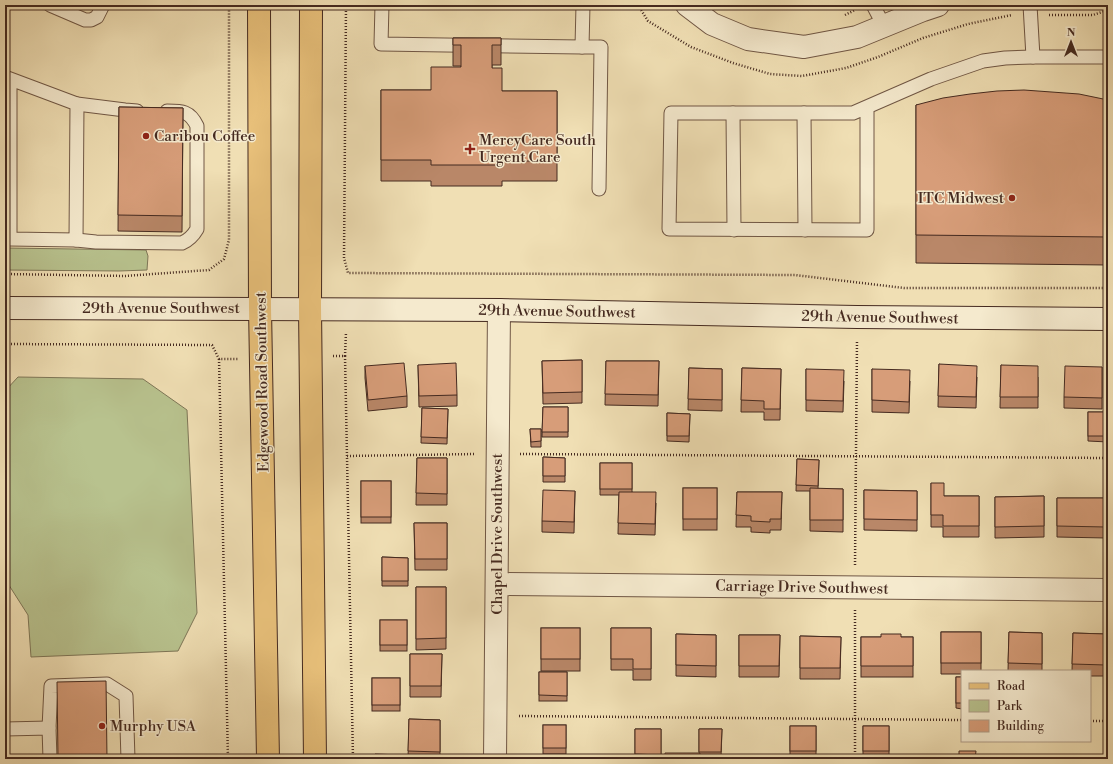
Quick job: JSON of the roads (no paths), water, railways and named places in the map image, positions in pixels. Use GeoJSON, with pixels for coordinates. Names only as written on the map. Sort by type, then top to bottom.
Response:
{"type":"FeatureCollection","features":[{"type":"Feature","properties":{"kind":"main road","name":"Edgewood Road Southwest"},"geometry":{"type":"LineString","coordinates":[[259,5],[260,308],[268,759]]}},
{"type":"Feature","properties":{"kind":"main road"},"geometry":{"type":"LineString","coordinates":[[311,5],[310,308],[315,759]]}},
{"type":"Feature","properties":{"kind":"street"},"geometry":{"type":"LineString","coordinates":[[688,5],[712,24],[748,39],[804,47],[857,37],[938,5]]}},
{"type":"Feature","properties":{"kind":"street","name":"29th Avenue Southwest"},"geometry":{"type":"LineString","coordinates":[[5,308],[310,308],[857,317],[1108,319]]}},
{"type":"Feature","properties":{"kind":"street","name":"Chapel Drive Southwest"},"geometry":{"type":"LineString","coordinates":[[496,759],[499,310]]}},
{"type":"Feature","properties":{"kind":"street","name":"Carriage Drive Southwest"},"geometry":{"type":"LineString","coordinates":[[497,584],[1108,590]]}},
{"type":"Feature","properties":{"kind":"lane"},"geometry":{"type":"LineString","coordinates":[[50,5],[85,20],[91,20],[97,17],[103,5]]}},
{"type":"Feature","properties":{"kind":"lane"},"geometry":{"type":"LineString","coordinates":[[382,5],[381,44],[601,47],[599,189]]}},
{"type":"Feature","properties":{"kind":"lane"},"geometry":{"type":"LineString","coordinates":[[582,5],[582,47]]}},
{"type":"Feature","properties":{"kind":"lane"},"geometry":{"type":"LineString","coordinates":[[1030,5],[1033,57]]}},
{"type":"Feature","properties":{"kind":"lane"},"geometry":{"type":"LineString","coordinates":[[867,6],[884,26]]}},
{"type":"Feature","properties":{"kind":"lane"},"geometry":{"type":"LineString","coordinates":[[867,107],[867,230],[669,229],[671,113],[852,113],[931,79],[982,61],[1033,57],[1108,57]]}},
{"type":"Feature","properties":{"kind":"lane"},"geometry":{"type":"LineString","coordinates":[[8,78],[77,104],[124,110],[181,111],[187,113],[193,118],[197,126],[197,228],[193,236],[182,243],[10,239],[8,78]]}},
{"type":"Feature","properties":{"kind":"lane"},"geometry":{"type":"LineString","coordinates":[[76,240],[77,104]]}},
{"type":"Feature","properties":{"kind":"lane"},"geometry":{"type":"LineString","coordinates":[[733,113],[734,230]]}},
{"type":"Feature","properties":{"kind":"lane"},"geometry":{"type":"LineString","coordinates":[[804,113],[805,230]]}},
{"type":"Feature","properties":{"kind":"lane"},"geometry":{"type":"LineString","coordinates":[[50,759],[49,728],[51,686],[107,684],[126,696],[128,759]]}},
{"type":"Feature","properties":{"kind":"lane"},"geometry":{"type":"LineString","coordinates":[[5,730],[49,728]]}},
{"type":"Feature","properties":{"kind":"place","name":"Caribou Coffee"},"geometry":{"type":"Point","coordinates":[146,136]}},
{"type":"Feature","properties":{"kind":"place","name":"MercyCare South Urgent Care"},"geometry":{"type":"Point","coordinates":[470,149]}},
{"type":"Feature","properties":{"kind":"place","name":"ITC Midwest"},"geometry":{"type":"Point","coordinates":[1012,198]}},
{"type":"Feature","properties":{"kind":"place","name":"Murphy USA"},"geometry":{"type":"Point","coordinates":[102,726]}}]}
